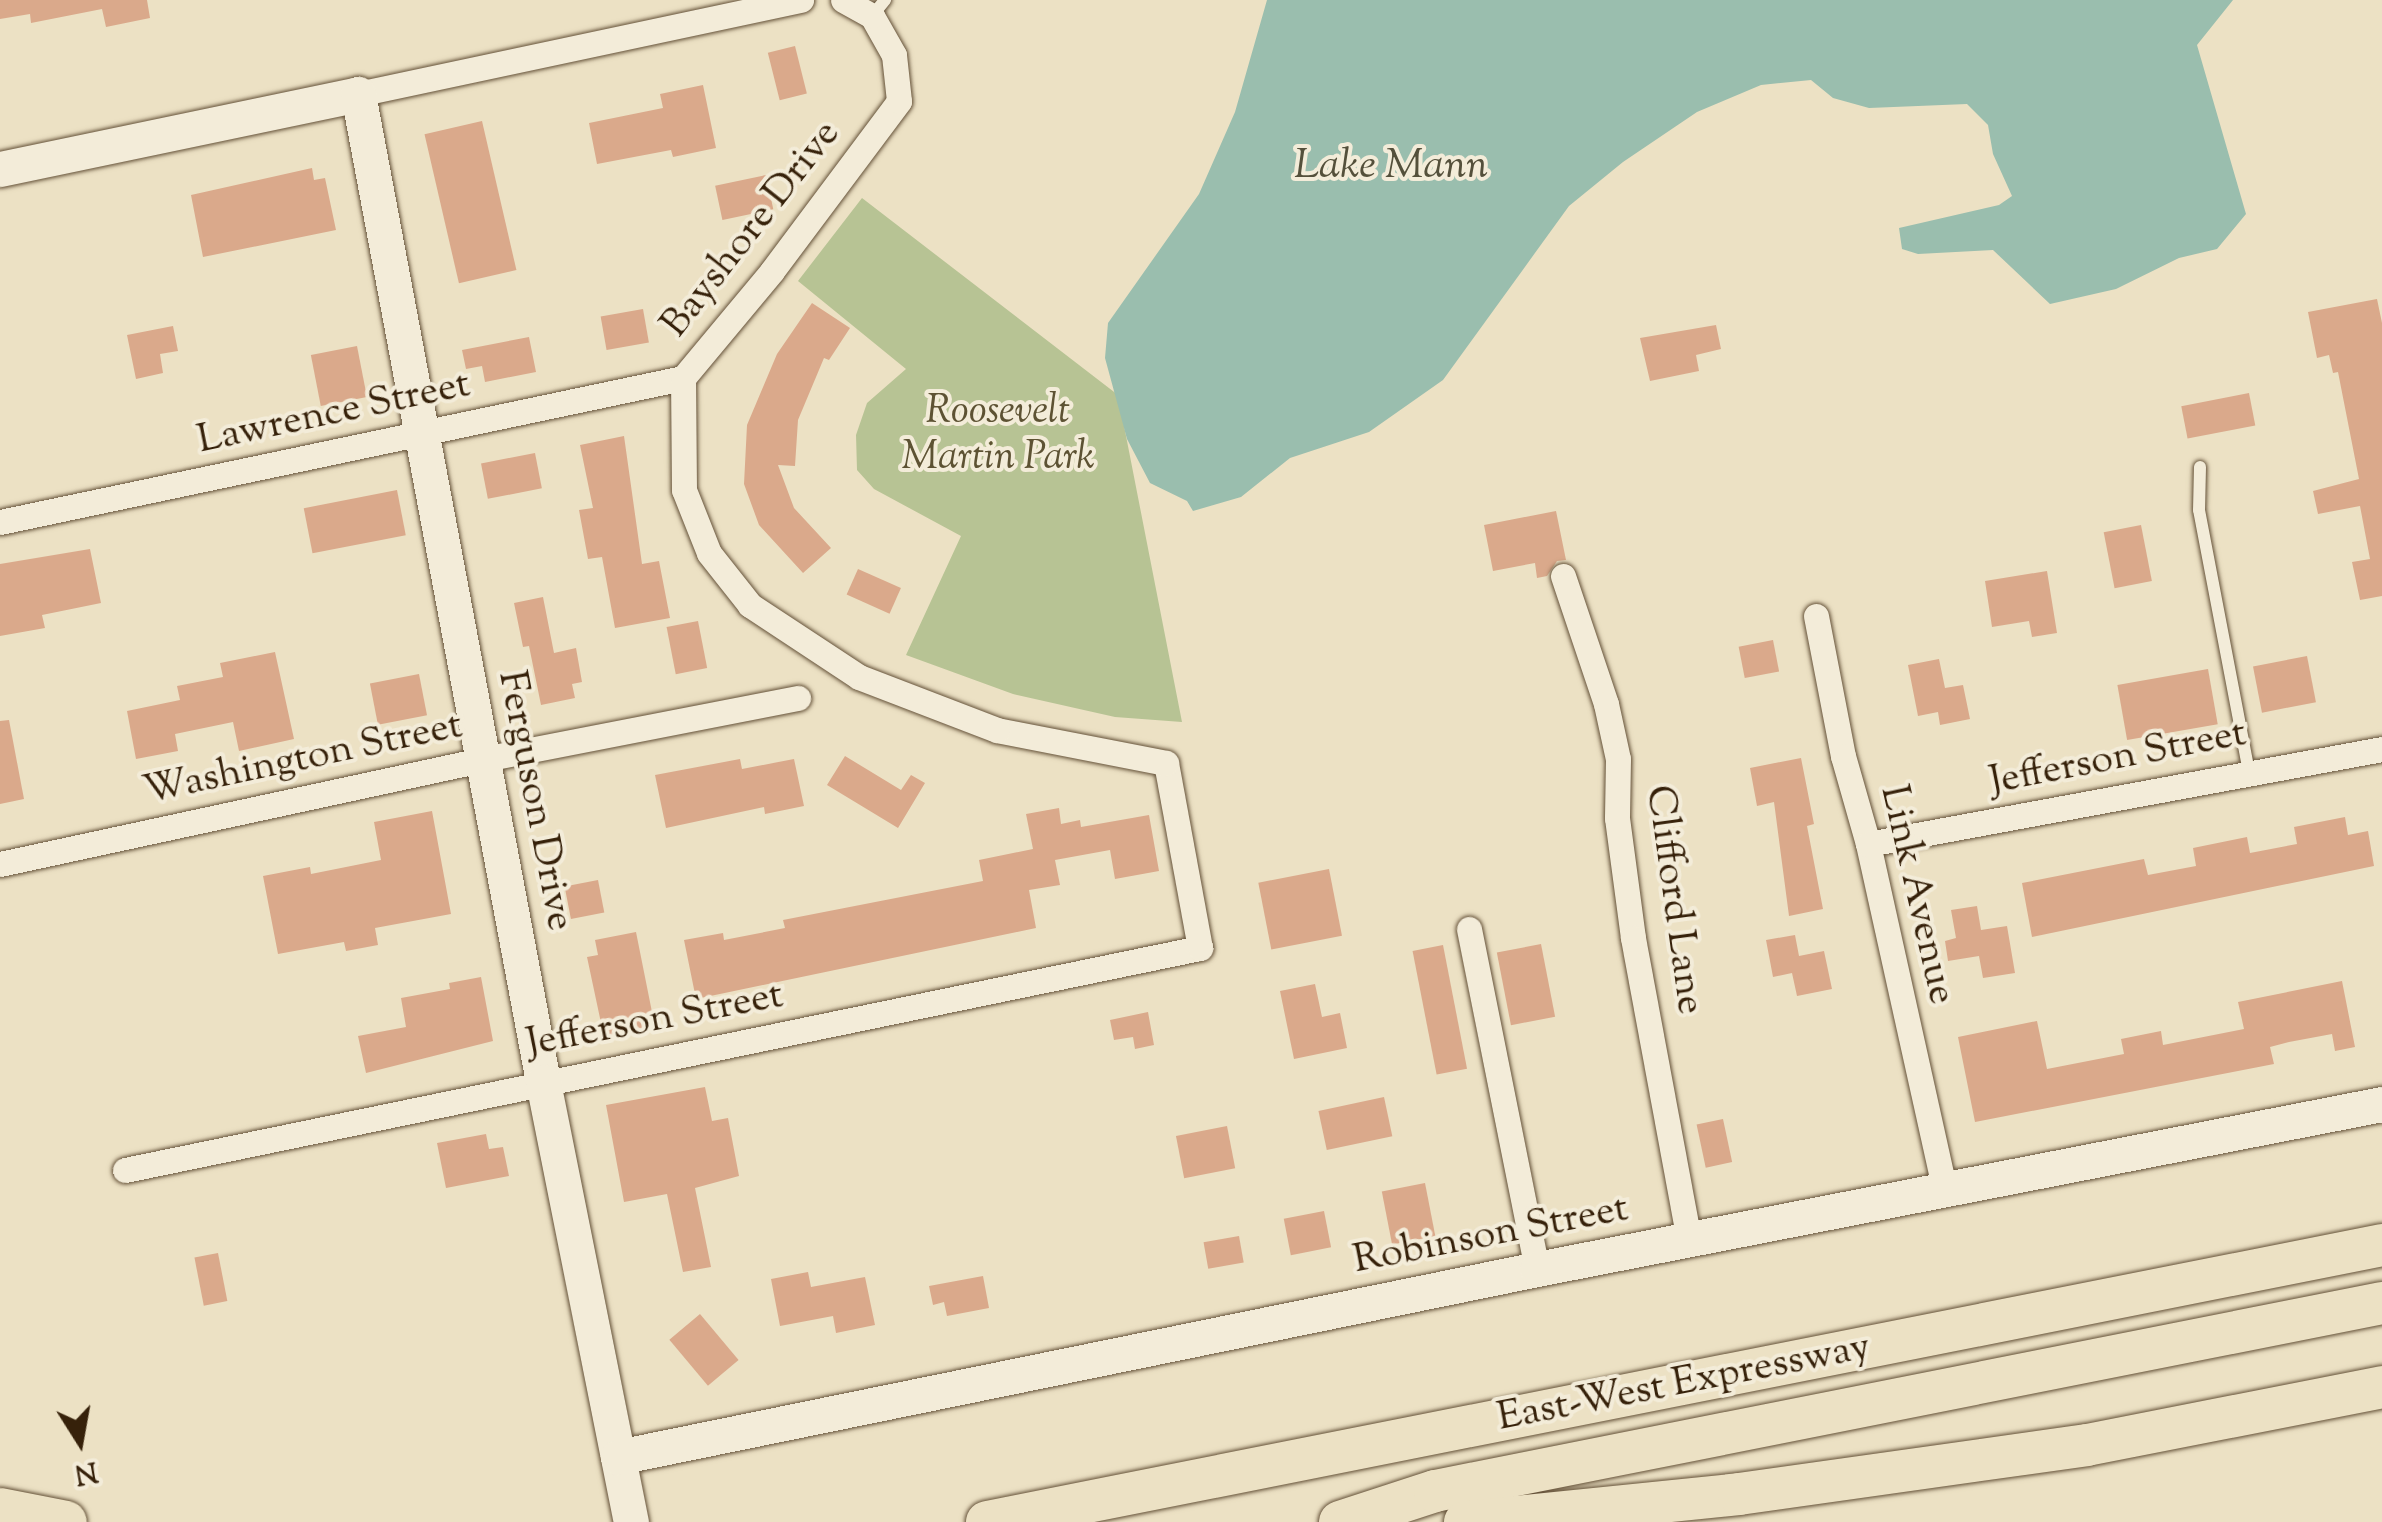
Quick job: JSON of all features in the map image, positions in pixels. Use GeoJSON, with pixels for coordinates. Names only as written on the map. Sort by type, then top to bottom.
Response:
{"type":"FeatureCollection","features":[{"type":"Feature","properties":{"kind":"highway"},"geometry":{"type":"LineString","coordinates":[[1934,1335],[2382,1228]]}},
{"type":"Feature","properties":{"kind":"highway","name":"East-West Expressway"},"geometry":{"type":"LineString","coordinates":[[987,1522],[2382,1245]]}},
{"type":"Feature","properties":{"kind":"highway","name":"East-West Expressway"},"geometry":{"type":"LineString","coordinates":[[1351,1520],[1435,1491],[2382,1303]]}},
{"type":"Feature","properties":{"kind":"highway"},"geometry":{"type":"LineString","coordinates":[[1465,1522],[1739,1494],[2087,1445],[2382,1386]]}},
{"type":"Feature","properties":{"kind":"highway"},"geometry":{"type":"LineString","coordinates":[[0,1508],[66,1522]]}},
{"type":"Feature","properties":{"kind":"highway"},"geometry":{"type":"LineString","coordinates":[[1351,1520],[1408,1522]]}},
{"type":"Feature","properties":{"kind":"street"},"geometry":{"type":"LineString","coordinates":[[0,169],[801,0]]}},
{"type":"Feature","properties":{"kind":"street","name":"Bayshore Drive"},"geometry":{"type":"LineString","coordinates":[[843,0],[878,8],[894,55],[900,101],[772,272],[683,378],[684,490],[709,553],[750,605],[859,677],[997,730],[1166,764],[1200,948]]}},
{"type":"Feature","properties":{"kind":"street","name":"Ferguson Drive"},"geometry":{"type":"LineString","coordinates":[[358,94],[543,1082],[632,1522]]}},
{"type":"Feature","properties":{"kind":"street","name":"Lawrence Street"},"geometry":{"type":"LineString","coordinates":[[0,522],[683,378]]}},
{"type":"Feature","properties":{"kind":"street","name":"Clifford Lane"},"geometry":{"type":"LineString","coordinates":[[1563,576],[1606,704],[1618,759],[1617,818],[1633,938],[1689,1240]]}},
{"type":"Feature","properties":{"kind":"street","name":"Link Avenue"},"geometry":{"type":"LineString","coordinates":[[1816,616],[1843,756],[1868,844],[1945,1191]]}},
{"type":"Feature","properties":{"kind":"street","name":"Washington Street"},"geometry":{"type":"LineString","coordinates":[[0,864],[484,760],[798,698]]}},
{"type":"Feature","properties":{"kind":"street","name":"Jefferson Street"},"geometry":{"type":"LineString","coordinates":[[1868,844],[2382,749]]}},
{"type":"Feature","properties":{"kind":"street"},"geometry":{"type":"LineString","coordinates":[[1468,929],[1537,1269]]}},
{"type":"Feature","properties":{"kind":"street","name":"Jefferson Street"},"geometry":{"type":"LineString","coordinates":[[124,1170],[1200,948]]}},
{"type":"Feature","properties":{"kind":"street","name":"Robinson Street"},"geometry":{"type":"LineString","coordinates":[[618,1458],[1537,1269],[2382,1104]]}},
{"type":"Feature","properties":{"kind":"lane"},"geometry":{"type":"LineString","coordinates":[[2200,467],[2199,510],[2249,773]]}},
{"type":"Feature","properties":{"kind":"green space","name":"Roosevelt Martin Park"},"geometry":{"type":"Polygon","coordinates":[[[862,198],[1118,395],[1182,722],[1115,717],[1013,694],[906,655],[961,536],[874,489],[857,470],[856,435],[867,403],[906,369],[798,281],[862,198]]]}},
{"type":"Feature","properties":{"kind":"water","name":"Lake Mann"},"geometry":{"type":"Polygon","coordinates":[[[1267,0],[2233,0],[2197,45],[2246,214],[2217,249],[2179,258],[2116,289],[2050,304],[1993,250],[1918,254],[1902,249],[1899,228],[1999,205],[2012,196],[1993,154],[1988,125],[1967,104],[1869,108],[1833,98],[1811,80],[1761,85],[1697,112],[1623,162],[1569,206],[1443,380],[1369,432],[1290,458],[1241,497],[1193,511],[1187,501],[1150,483],[1127,439],[1105,358],[1108,323],[1199,194],[1235,112],[1267,0]]]}},
{"type":"Feature","properties":{"kind":"building"},"geometry":{"type":"Polygon","coordinates":[[[0,0],[147,0],[150,18],[106,27],[102,9],[31,23],[30,14],[0,19],[0,0]]]}},
{"type":"Feature","properties":{"kind":"building"},"geometry":{"type":"Polygon","coordinates":[[[795,46],[807,94],[780,100],[768,53],[795,46]]]}},
{"type":"Feature","properties":{"kind":"building"},"geometry":{"type":"Polygon","coordinates":[[[703,85],[716,148],[673,157],[671,150],[597,164],[589,123],[663,108],[660,94],[703,85]]]}},
{"type":"Feature","properties":{"kind":"building"},"geometry":{"type":"Polygon","coordinates":[[[482,121],[516,270],[459,283],[425,134],[482,121]]]}},
{"type":"Feature","properties":{"kind":"building"},"geometry":{"type":"Polygon","coordinates":[[[312,168],[314,180],[325,178],[336,230],[203,257],[191,195],[312,168]]]}},
{"type":"Feature","properties":{"kind":"building"},"geometry":{"type":"Polygon","coordinates":[[[766,175],[773,209],[722,220],[715,186],[766,175]]]}},
{"type":"Feature","properties":{"kind":"building"},"geometry":{"type":"Polygon","coordinates":[[[2377,299],[2382,323],[2382,596],[2360,600],[2352,562],[2370,559],[2360,506],[2318,514],[2313,491],[2359,479],[2338,372],[2333,373],[2329,355],[2317,358],[2308,312],[2377,299]]]}},
{"type":"Feature","properties":{"kind":"building"},"geometry":{"type":"Polygon","coordinates":[[[812,303],[850,328],[829,360],[824,358],[798,420],[795,466],[778,465],[794,508],[831,548],[803,573],[759,525],[744,484],[747,425],[777,354],[812,303]]]}},
{"type":"Feature","properties":{"kind":"building"},"geometry":{"type":"Polygon","coordinates":[[[643,309],[649,342],[607,350],[601,316],[643,309]]]}},
{"type":"Feature","properties":{"kind":"building"},"geometry":{"type":"Polygon","coordinates":[[[1716,325],[1721,349],[1696,355],[1699,371],[1650,381],[1640,338],[1716,325]]]}},
{"type":"Feature","properties":{"kind":"building"},"geometry":{"type":"Polygon","coordinates":[[[173,326],[178,351],[160,354],[163,373],[136,379],[127,335],[173,326]]]}},
{"type":"Feature","properties":{"kind":"building"},"geometry":{"type":"Polygon","coordinates":[[[529,337],[536,372],[485,382],[482,366],[466,369],[462,350],[529,337]]]}},
{"type":"Feature","properties":{"kind":"building"},"geometry":{"type":"Polygon","coordinates":[[[357,346],[367,397],[321,406],[311,355],[357,346]]]}},
{"type":"Feature","properties":{"kind":"building"},"geometry":{"type":"Polygon","coordinates":[[[2249,393],[2255,425],[2188,439],[2181,406],[2249,393]]]}},
{"type":"Feature","properties":{"kind":"building"},"geometry":{"type":"Polygon","coordinates":[[[624,436],[642,564],[659,561],[670,618],[615,628],[602,557],[588,559],[579,510],[593,508],[580,445],[624,436]]]}},
{"type":"Feature","properties":{"kind":"building"},"geometry":{"type":"Polygon","coordinates":[[[535,453],[542,488],[488,499],[481,463],[535,453]]]}},
{"type":"Feature","properties":{"kind":"building"},"geometry":{"type":"Polygon","coordinates":[[[397,490],[406,535],[313,553],[304,508],[397,490]]]}},
{"type":"Feature","properties":{"kind":"building"},"geometry":{"type":"Polygon","coordinates":[[[1556,511],[1566,560],[1557,561],[1547,576],[1537,578],[1535,563],[1493,571],[1484,525],[1556,511]]]}},
{"type":"Feature","properties":{"kind":"building"},"geometry":{"type":"Polygon","coordinates":[[[2141,525],[2152,581],[2115,588],[2104,532],[2141,525]]]}},
{"type":"Feature","properties":{"kind":"building"},"geometry":{"type":"Polygon","coordinates":[[[90,549],[101,603],[42,615],[45,628],[0,636],[0,564],[90,549]]]}},
{"type":"Feature","properties":{"kind":"building"},"geometry":{"type":"Polygon","coordinates":[[[858,569],[901,588],[890,614],[847,595],[858,569]]]}},
{"type":"Feature","properties":{"kind":"building"},"geometry":{"type":"Polygon","coordinates":[[[2047,571],[2057,633],[2032,637],[2029,621],[1992,627],[1985,581],[2047,571]]]}},
{"type":"Feature","properties":{"kind":"building"},"geometry":{"type":"Polygon","coordinates":[[[543,597],[554,653],[576,648],[582,682],[572,684],[575,698],[541,705],[529,646],[523,647],[514,603],[543,597]]]}},
{"type":"Feature","properties":{"kind":"building"},"geometry":{"type":"Polygon","coordinates":[[[698,621],[707,668],[676,674],[667,627],[698,621]]]}},
{"type":"Feature","properties":{"kind":"building"},"geometry":{"type":"Polygon","coordinates":[[[1773,640],[1779,671],[1745,678],[1739,647],[1773,640]]]}},
{"type":"Feature","properties":{"kind":"building"},"geometry":{"type":"Polygon","coordinates":[[[275,652],[294,739],[239,751],[233,722],[175,734],[178,751],[136,759],[127,711],[180,700],[177,686],[223,677],[220,663],[275,652]]]}},
{"type":"Feature","properties":{"kind":"building"},"geometry":{"type":"Polygon","coordinates":[[[2307,656],[2316,702],[2262,713],[2253,666],[2307,656]]]}},
{"type":"Feature","properties":{"kind":"building"},"geometry":{"type":"Polygon","coordinates":[[[1939,659],[1945,688],[1963,685],[1970,719],[1940,725],[1938,712],[1918,716],[1908,665],[1939,659]]]}},
{"type":"Feature","properties":{"kind":"building"},"geometry":{"type":"Polygon","coordinates":[[[2208,669],[2218,724],[2127,740],[2117,685],[2208,669]]]}},
{"type":"Feature","properties":{"kind":"building"},"geometry":{"type":"Polygon","coordinates":[[[419,674],[427,715],[378,725],[370,684],[419,674]]]}},
{"type":"Feature","properties":{"kind":"building"},"geometry":{"type":"Polygon","coordinates":[[[9,720],[24,799],[0,804],[0,721],[9,720]]]}},
{"type":"Feature","properties":{"kind":"building"},"geometry":{"type":"Polygon","coordinates":[[[845,756],[901,790],[911,775],[925,783],[898,828],[827,785],[845,756]]]}},
{"type":"Feature","properties":{"kind":"building"},"geometry":{"type":"Polygon","coordinates":[[[1801,758],[1814,824],[1807,826],[1823,909],[1789,916],[1774,802],[1757,806],[1750,768],[1801,758]]]}},
{"type":"Feature","properties":{"kind":"building"},"geometry":{"type":"Polygon","coordinates":[[[740,759],[742,769],[794,759],[804,806],[765,814],[764,807],[666,828],[655,775],[740,759]]]}},
{"type":"Feature","properties":{"kind":"building"},"geometry":{"type":"Polygon","coordinates":[[[1059,808],[1061,824],[1080,820],[1081,827],[1149,815],[1159,871],[1115,879],[1110,850],[1055,860],[1060,885],[1029,890],[1036,928],[696,999],[684,940],[723,933],[724,940],[785,928],[783,920],[983,881],[979,860],[1033,849],[1026,814],[1059,808]]]}},
{"type":"Feature","properties":{"kind":"building"},"geometry":{"type":"Polygon","coordinates":[[[432,811],[451,914],[375,928],[378,945],[346,951],[344,942],[278,954],[263,876],[310,867],[311,874],[381,860],[374,822],[432,811]]]}},
{"type":"Feature","properties":{"kind":"building"},"geometry":{"type":"Polygon","coordinates":[[[2345,817],[2348,835],[2368,831],[2374,866],[2032,937],[2022,883],[2144,859],[2148,875],[2196,866],[2193,848],[2247,837],[2250,853],[2297,844],[2294,827],[2345,817]]]}},
{"type":"Feature","properties":{"kind":"building"},"geometry":{"type":"Polygon","coordinates":[[[1329,869],[1342,936],[1271,949],[1258,883],[1329,869]]]}},
{"type":"Feature","properties":{"kind":"building"},"geometry":{"type":"Polygon","coordinates":[[[598,880],[604,912],[571,919],[565,886],[598,880]]]}},
{"type":"Feature","properties":{"kind":"building"},"geometry":{"type":"Polygon","coordinates":[[[1977,906],[1981,930],[2007,926],[2015,973],[1983,978],[1979,956],[1948,961],[1945,941],[1956,938],[1951,910],[1977,906]]]}},
{"type":"Feature","properties":{"kind":"building"},"geometry":{"type":"Polygon","coordinates":[[[636,932],[655,1027],[604,1037],[587,957],[598,955],[595,940],[636,932]]]}},
{"type":"Feature","properties":{"kind":"building"},"geometry":{"type":"Polygon","coordinates":[[[1795,935],[1799,956],[1824,951],[1832,989],[1797,996],[1792,973],[1773,977],[1766,940],[1795,935]]]}},
{"type":"Feature","properties":{"kind":"building"},"geometry":{"type":"Polygon","coordinates":[[[1541,944],[1555,1017],[1511,1025],[1497,953],[1541,944]]]}},
{"type":"Feature","properties":{"kind":"building"},"geometry":{"type":"Polygon","coordinates":[[[1443,945],[1467,1069],[1437,1075],[1413,951],[1443,945]]]}},
{"type":"Feature","properties":{"kind":"building"},"geometry":{"type":"Polygon","coordinates":[[[481,977],[493,1041],[366,1073],[358,1036],[406,1027],[401,998],[450,989],[449,983],[481,977]]]}},
{"type":"Feature","properties":{"kind":"building"},"geometry":{"type":"Polygon","coordinates":[[[2342,981],[2355,1047],[2335,1051],[2332,1034],[2289,1042],[2270,1047],[2274,1064],[1975,1122],[1958,1037],[2037,1021],[2047,1069],[2124,1054],[2121,1039],[2161,1031],[2163,1045],[2244,1029],[2238,1002],[2342,981]]]}},
{"type":"Feature","properties":{"kind":"building"},"geometry":{"type":"Polygon","coordinates":[[[1315,984],[1322,1017],[1340,1013],[1347,1048],[1294,1059],[1280,991],[1315,984]]]}},
{"type":"Feature","properties":{"kind":"building"},"geometry":{"type":"Polygon","coordinates":[[[1148,1012],[1154,1045],[1135,1049],[1133,1037],[1114,1040],[1110,1020],[1148,1012]]]}},
{"type":"Feature","properties":{"kind":"building"},"geometry":{"type":"Polygon","coordinates":[[[705,1087],[712,1121],[728,1118],[739,1176],[695,1188],[711,1267],[683,1272],[667,1194],[624,1202],[606,1105],[705,1087]]]}},
{"type":"Feature","properties":{"kind":"building"},"geometry":{"type":"Polygon","coordinates":[[[1384,1097],[1392,1136],[1327,1150],[1318,1111],[1384,1097]]]}},
{"type":"Feature","properties":{"kind":"building"},"geometry":{"type":"Polygon","coordinates":[[[1723,1119],[1732,1162],[1706,1168],[1697,1125],[1723,1119]]]}},
{"type":"Feature","properties":{"kind":"building"},"geometry":{"type":"Polygon","coordinates":[[[1227,1126],[1235,1168],[1184,1178],[1176,1136],[1227,1126]]]}},
{"type":"Feature","properties":{"kind":"building"},"geometry":{"type":"Polygon","coordinates":[[[486,1134],[489,1149],[503,1147],[509,1176],[446,1188],[437,1143],[486,1134]]]}},
{"type":"Feature","properties":{"kind":"building"},"geometry":{"type":"Polygon","coordinates":[[[1425,1183],[1435,1236],[1392,1244],[1382,1191],[1425,1183]]]}},
{"type":"Feature","properties":{"kind":"building"},"geometry":{"type":"Polygon","coordinates":[[[1324,1211],[1331,1247],[1291,1255],[1284,1219],[1324,1211]]]}},
{"type":"Feature","properties":{"kind":"building"},"geometry":{"type":"Polygon","coordinates":[[[1239,1236],[1244,1263],[1208,1269],[1204,1242],[1239,1236]]]}},
{"type":"Feature","properties":{"kind":"building"},"geometry":{"type":"Polygon","coordinates":[[[218,1253],[227,1301],[204,1306],[194,1258],[218,1253]]]}},
{"type":"Feature","properties":{"kind":"building"},"geometry":{"type":"Polygon","coordinates":[[[808,1272],[811,1287],[865,1277],[875,1325],[836,1333],[833,1316],[780,1326],[771,1279],[808,1272]]]}},
{"type":"Feature","properties":{"kind":"building"},"geometry":{"type":"Polygon","coordinates":[[[983,1276],[989,1308],[947,1316],[944,1302],[933,1305],[929,1286],[983,1276]]]}},
{"type":"Feature","properties":{"kind":"building"},"geometry":{"type":"Polygon","coordinates":[[[700,1314],[739,1360],[708,1386],[669,1340],[700,1314]]]}}]}
